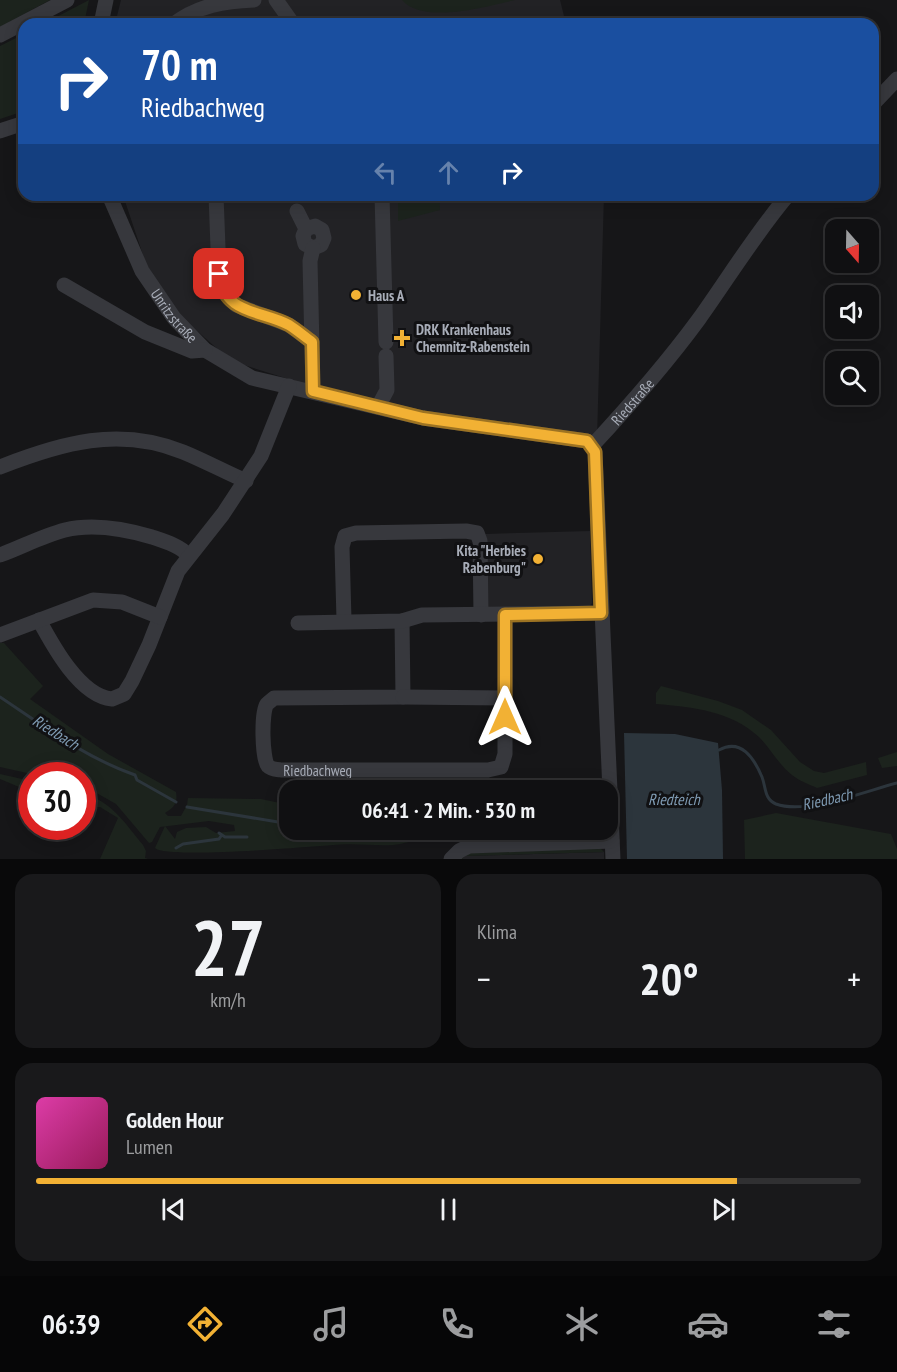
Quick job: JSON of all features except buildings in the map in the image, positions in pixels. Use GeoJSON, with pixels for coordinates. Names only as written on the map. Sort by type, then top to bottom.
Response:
{"type":"FeatureCollection","features":[{"type":"Feature","properties":{"kind":"street"},"geometry":{"type":"LineString","coordinates":[[32,18],[67,0]]}},
{"type":"Feature","properties":{"kind":"street"},"geometry":{"type":"LineString","coordinates":[[102,18],[106,0]]}},
{"type":"Feature","properties":{"kind":"street"},"geometry":{"type":"LineString","coordinates":[[182,18],[206,7],[232,1],[254,0]]}},
{"type":"Feature","properties":{"kind":"street"},"geometry":{"type":"LineString","coordinates":[[276,0],[288,18]]}},
{"type":"Feature","properties":{"kind":"street"},"geometry":{"type":"LineString","coordinates":[[0,34],[18,25]]}},
{"type":"Feature","properties":{"kind":"street"},"geometry":{"type":"LineString","coordinates":[[879,98],[897,79]]}},
{"type":"Feature","properties":{"kind":"street"},"geometry":{"type":"LineString","coordinates":[[0,131],[18,125]]}},
{"type":"Feature","properties":{"kind":"street","name":"Unritzstraße"},"geometry":{"type":"LineString","coordinates":[[112,201],[142,271],[174,318],[205,350],[252,378],[423,418],[587,441],[592,446]]}},
{"type":"Feature","properties":{"kind":"street"},"geometry":{"type":"LineString","coordinates":[[216,201],[219,274],[224,292],[236,305],[289,325],[312,342]]}},
{"type":"Feature","properties":{"kind":"street"},"geometry":{"type":"LineString","coordinates":[[378,407],[387,390],[382,201]]}},
{"type":"Feature","properties":{"kind":"street","name":"Riedstraße"},"geometry":{"type":"LineString","coordinates":[[592,446],[646,386],[698,320],[783,201]]}},
{"type":"Feature","properties":{"kind":"street"},"geometry":{"type":"LineString","coordinates":[[297,211],[306,229],[303,240],[308,247],[313,248],[310,261],[313,391]]}},
{"type":"Feature","properties":{"kind":"street"},"geometry":{"type":"LineString","coordinates":[[64,285],[145,332],[192,351],[205,350]]}},
{"type":"Feature","properties":{"kind":"street"},"geometry":{"type":"LineString","coordinates":[[39,620],[55,651],[91,693],[112,699],[124,694],[132,681],[178,571],[223,514],[261,456],[289,386]]}},
{"type":"Feature","properties":{"kind":"street"},"geometry":{"type":"LineString","coordinates":[[0,467],[63,444],[89,440],[130,440],[182,451],[246,481]]}},
{"type":"Feature","properties":{"kind":"street"},"geometry":{"type":"LineString","coordinates":[[592,446],[595,452],[613,859]]}},
{"type":"Feature","properties":{"kind":"street"},"geometry":{"type":"LineString","coordinates":[[0,555],[67,530],[121,528],[158,539],[185,551],[189,556]]}},
{"type":"Feature","properties":{"kind":"street"},"geometry":{"type":"LineString","coordinates":[[344,620],[342,547],[345,536],[356,533],[466,531],[477,533],[480,541],[481,615]]}},
{"type":"Feature","properties":{"kind":"street"},"geometry":{"type":"LineString","coordinates":[[0,635],[81,604],[104,600],[122,602],[160,617]]}},
{"type":"Feature","properties":{"kind":"street"},"geometry":{"type":"LineString","coordinates":[[298,622],[402,621],[422,615],[601,613]]}},
{"type":"Feature","properties":{"kind":"street","name":"Riedbachweg"},"geometry":{"type":"LineString","coordinates":[[505,615],[506,698],[505,754],[501,766],[415,771],[281,770],[272,769],[266,764],[264,711],[267,703],[274,698],[506,698]]}},
{"type":"Feature","properties":{"kind":"street"},"geometry":{"type":"LineString","coordinates":[[402,621],[403,697]]}},
{"type":"Feature","properties":{"kind":"street"},"geometry":{"type":"LineString","coordinates":[[451,859],[459,851],[469,846],[612,841]]}},
{"type":"Feature","properties":{"kind":"shaded area"},"geometry":{"type":"Polygon","coordinates":[[[0,0],[50,0],[0,27],[0,0]]]}},
{"type":"Feature","properties":{"kind":"shaded area"},"geometry":{"type":"Polygon","coordinates":[[[89,0],[85,18],[54,18],[89,0]]]}},
{"type":"Feature","properties":{"kind":"shaded area"},"geometry":{"type":"Polygon","coordinates":[[[121,0],[560,0],[564,18],[116,18],[121,0]]]}},
{"type":"Feature","properties":{"kind":"shaded area"},"geometry":{"type":"Polygon","coordinates":[[[402,0],[515,0],[440,13],[412,7],[402,0]]]}},
{"type":"Feature","properties":{"kind":"shaded area"},"geometry":{"type":"Polygon","coordinates":[[[18,37],[18,113],[0,119],[0,46],[18,37]]]}},
{"type":"Feature","properties":{"kind":"shaded area","name":"DRK Krankenhaus Chemnitz-Rabenstein"},"geometry":{"type":"Polygon","coordinates":[[[125,201],[604,201],[597,438],[429,414],[301,383],[231,361],[178,314],[146,264],[125,201]]]}},
{"type":"Feature","properties":{"kind":"shaded area"},"geometry":{"type":"Polygon","coordinates":[[[398,201],[439,201],[440,210],[398,221],[398,201]]]}},
{"type":"Feature","properties":{"kind":"shaded area","name":"Kita \"Herbies Rabenburg\""},"geometry":{"type":"Polygon","coordinates":[[[590,531],[592,603],[589,607],[487,608],[485,534],[590,531]]]}},
{"type":"Feature","properties":{"kind":"shaded area"},"geometry":{"type":"Polygon","coordinates":[[[0,643],[4,643],[43,686],[30,699],[108,754],[176,792],[175,805],[165,813],[168,816],[181,816],[188,798],[261,799],[279,803],[279,840],[417,840],[393,845],[340,844],[267,850],[165,851],[155,848],[165,826],[160,827],[152,842],[149,843],[116,804],[96,793],[96,762],[18,762],[18,771],[0,767],[0,643]],[[209,821],[165,826],[175,839],[177,832],[186,828],[206,827],[216,833],[235,831],[234,825],[209,821]]]}},
{"type":"Feature","properties":{"kind":"shaded area"},"geometry":{"type":"Polygon","coordinates":[[[661,686],[718,701],[742,710],[771,730],[800,762],[814,771],[824,773],[866,762],[867,775],[817,788],[792,775],[759,737],[736,721],[697,709],[656,704],[656,693],[661,686]]]}},
{"type":"Feature","properties":{"kind":"shaded area"},"geometry":{"type":"Polygon","coordinates":[[[897,752],[897,766],[882,768],[878,758],[897,752]]]}},
{"type":"Feature","properties":{"kind":"shaded area"},"geometry":{"type":"Polygon","coordinates":[[[0,774],[18,778],[18,787],[0,779],[0,774]]]}},
{"type":"Feature","properties":{"kind":"shaded area"},"geometry":{"type":"Polygon","coordinates":[[[96,799],[117,814],[143,845],[146,851],[145,858],[148,859],[100,859],[118,818],[100,807],[96,807],[96,799]]]}},
{"type":"Feature","properties":{"kind":"shaded area"},"geometry":{"type":"Polygon","coordinates":[[[776,813],[891,834],[897,849],[897,859],[745,859],[744,820],[776,813]]]}},
{"type":"Feature","properties":{"kind":"shaded area"},"geometry":{"type":"Polygon","coordinates":[[[600,848],[604,852],[465,856],[470,853],[600,848]]]}},
{"type":"Feature","properties":{"kind":"shaded area"},"geometry":{"type":"Polygon","coordinates":[[[604,852],[604,859],[463,859],[463,856],[604,852]]]}},
{"type":"Feature","properties":{"kind":"water","name":"Riedteich"},"geometry":{"type":"Polygon","coordinates":[[[624,733],[675,734],[718,743],[722,790],[723,859],[627,859],[624,733]]]}},
{"type":"Feature","properties":{"kind":"waterway","name":"Riedbach"},"geometry":{"type":"LineString","coordinates":[[0,697],[65,740],[99,760],[135,775],[137,780],[176,802]]}},
{"type":"Feature","properties":{"kind":"waterway","name":"Riedbach"},"geometry":{"type":"LineString","coordinates":[[719,750],[734,746],[746,752],[759,770],[769,799],[776,804],[789,807],[819,804],[897,783]]}},
{"type":"Feature","properties":{"kind":"waterway","name":"Riedbach"},"geometry":{"type":"LineString","coordinates":[[187,807],[279,822]]}},
{"type":"Feature","properties":{"kind":"waterway"},"geometry":{"type":"LineString","coordinates":[[219,833],[225,837],[247,837]]}},
{"type":"Feature","properties":{"kind":"waterway"},"geometry":{"type":"LineString","coordinates":[[176,848],[183,844],[219,839],[221,836]]}},
{"type":"Feature","properties":{"kind":"place","name":"Haus A"},"geometry":{"type":"Point","coordinates":[356,295]}},
{"type":"Feature","properties":{"kind":"place","name":"DRK Krankenhaus Chemnitz-Rabenstein"},"geometry":{"type":"Point","coordinates":[402,338]}},
{"type":"Feature","properties":{"kind":"place","name":"Kita \"Herbies Rabenburg\""},"geometry":{"type":"Point","coordinates":[538,559]}},
{"type":"Feature","properties":{"kind":"route"},"geometry":{"type":"LineString","coordinates":[[219,274],[224,292],[236,305],[289,325],[312,342],[313,391],[423,418],[587,441],[592,446],[595,452],[601,613],[505,615],[505,717]]}}]}
